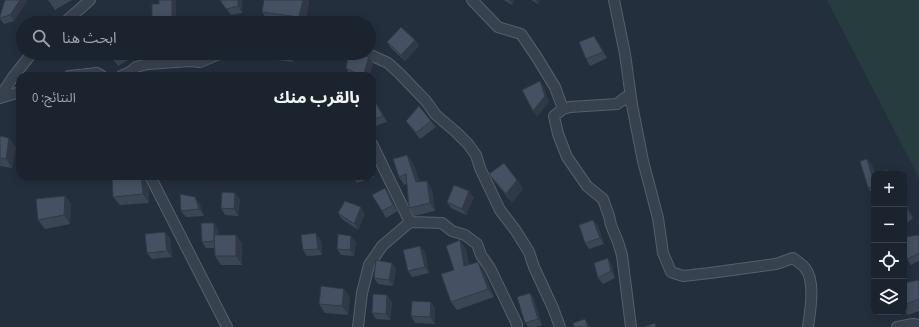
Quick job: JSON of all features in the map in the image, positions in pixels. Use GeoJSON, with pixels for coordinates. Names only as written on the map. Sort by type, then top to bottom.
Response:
{"type":"FeatureCollection","features":[{"type":"Feature","properties":{"kind":"street"},"geometry":{"type":"LineString","coordinates":[[72,16],[90,0]]}},
{"type":"Feature","properties":{"kind":"street"},"geometry":{"type":"LineString","coordinates":[[472,0],[498,28],[520,34],[536,56],[555,87],[563,109]]}},
{"type":"Feature","properties":{"kind":"street"},"geometry":{"type":"LineString","coordinates":[[614,0],[625,54],[632,104],[643,161],[658,218],[664,253],[671,272],[683,276],[710,273],[776,264],[793,258],[805,268],[809,275],[810,309],[808,327]]}},
{"type":"Feature","properties":{"kind":"street"},"geometry":{"type":"LineString","coordinates":[[376,58],[388,64],[399,73],[426,101],[436,115],[468,144],[476,155],[480,168],[500,210],[516,231],[529,252],[560,327]]}},
{"type":"Feature","properties":{"kind":"street"},"geometry":{"type":"LineString","coordinates":[[18,72],[27,60]]}},
{"type":"Feature","properties":{"kind":"street"},"geometry":{"type":"LineString","coordinates":[[130,72],[136,67],[148,64],[190,61],[200,62],[205,60]]}},
{"type":"Feature","properties":{"kind":"street"},"geometry":{"type":"LineString","coordinates":[[0,97],[16,74]]}},
{"type":"Feature","properties":{"kind":"street"},"geometry":{"type":"LineString","coordinates":[[0,97],[16,93]]}},
{"type":"Feature","properties":{"kind":"street"},"geometry":{"type":"LineString","coordinates":[[631,327],[625,272],[618,242],[603,199],[587,186],[567,157],[558,134],[554,116],[563,109],[570,107],[617,104],[626,97],[632,104]]}},
{"type":"Feature","properties":{"kind":"street"},"geometry":{"type":"LineString","coordinates":[[376,152],[410,222]]}},
{"type":"Feature","properties":{"kind":"street"},"geometry":{"type":"LineString","coordinates":[[152,180],[227,327]]}},
{"type":"Feature","properties":{"kind":"street"},"geometry":{"type":"LineString","coordinates":[[358,327],[362,293],[368,265],[382,246],[410,222],[442,223],[452,231],[465,235],[477,244],[481,255],[490,268],[518,327]]}},
{"type":"Feature","properties":{"kind":"street"},"geometry":{"type":"LineString","coordinates":[[897,327],[913,324],[919,325]]}},
{"type":"Feature","properties":{"kind":"green space"},"geometry":{"type":"Polygon","coordinates":[[[827,0],[919,0],[919,178],[827,0]]]}},
{"type":"Feature","properties":{"kind":"building"},"geometry":{"type":"Polygon","coordinates":[[[5,0],[20,0],[10,15],[0,18],[0,16],[5,0]]]}},
{"type":"Feature","properties":{"kind":"building"},"geometry":{"type":"Polygon","coordinates":[[[159,0],[172,0],[172,16],[152,16],[152,4],[159,4],[159,0]]]}},
{"type":"Feature","properties":{"kind":"building"},"geometry":{"type":"Polygon","coordinates":[[[220,0],[238,0],[238,6],[226,9],[220,0]]]}},
{"type":"Feature","properties":{"kind":"building"},"geometry":{"type":"Polygon","coordinates":[[[264,0],[303,0],[299,16],[262,12],[264,0]]]}},
{"type":"Feature","properties":{"kind":"building"},"geometry":{"type":"Polygon","coordinates":[[[401,27],[415,40],[401,55],[387,42],[401,27]]]}},
{"type":"Feature","properties":{"kind":"building"},"geometry":{"type":"Polygon","coordinates":[[[594,36],[603,52],[586,59],[579,42],[594,36]]]}},
{"type":"Feature","properties":{"kind":"building"},"geometry":{"type":"Polygon","coordinates":[[[348,60],[368,60],[364,72],[354,72],[346,68],[348,60]]]}},
{"type":"Feature","properties":{"kind":"building"},"geometry":{"type":"Polygon","coordinates":[[[540,81],[545,96],[533,111],[522,90],[540,81]]]}},
{"type":"Feature","properties":{"kind":"building"},"geometry":{"type":"Polygon","coordinates":[[[376,103],[383,116],[376,119],[376,103]]]}},
{"type":"Feature","properties":{"kind":"building"},"geometry":{"type":"Polygon","coordinates":[[[419,106],[431,121],[416,133],[406,121],[419,106]]]}},
{"type":"Feature","properties":{"kind":"building"},"geometry":{"type":"Polygon","coordinates":[[[0,136],[9,138],[6,159],[0,158],[0,136]]]}},
{"type":"Feature","properties":{"kind":"building"},"geometry":{"type":"Polygon","coordinates":[[[407,155],[416,182],[427,181],[430,203],[409,208],[406,174],[399,177],[393,159],[407,155]]]}},
{"type":"Feature","properties":{"kind":"building"},"geometry":{"type":"Polygon","coordinates":[[[867,159],[871,173],[871,187],[868,188],[860,161],[867,159]]]}},
{"type":"Feature","properties":{"kind":"building"},"geometry":{"type":"Polygon","coordinates":[[[504,163],[517,180],[506,194],[489,174],[504,163]]]}},
{"type":"Feature","properties":{"kind":"building"},"geometry":{"type":"Polygon","coordinates":[[[112,180],[141,180],[143,194],[113,197],[112,180]]]}},
{"type":"Feature","properties":{"kind":"building"},"geometry":{"type":"Polygon","coordinates":[[[454,185],[469,191],[462,209],[447,202],[454,185]]]}},
{"type":"Feature","properties":{"kind":"building"},"geometry":{"type":"Polygon","coordinates":[[[385,188],[393,205],[382,211],[372,195],[385,188]]]}},
{"type":"Feature","properties":{"kind":"building"},"geometry":{"type":"Polygon","coordinates":[[[222,192],[235,193],[234,209],[221,208],[222,192]]]}},
{"type":"Feature","properties":{"kind":"building"},"geometry":{"type":"Polygon","coordinates":[[[180,194],[195,197],[199,209],[181,211],[180,194]]]}},
{"type":"Feature","properties":{"kind":"building"},"geometry":{"type":"Polygon","coordinates":[[[65,196],[64,215],[38,220],[36,199],[65,196]]]}},
{"type":"Feature","properties":{"kind":"building"},"geometry":{"type":"Polygon","coordinates":[[[345,201],[361,207],[354,224],[338,213],[345,201]]]}},
{"type":"Feature","properties":{"kind":"building"},"geometry":{"type":"Polygon","coordinates":[[[593,220],[600,238],[585,243],[579,225],[593,220]]]}},
{"type":"Feature","properties":{"kind":"building"},"geometry":{"type":"Polygon","coordinates":[[[201,223],[214,223],[214,241],[202,242],[201,223]]]}},
{"type":"Feature","properties":{"kind":"building"},"geometry":{"type":"Polygon","coordinates":[[[165,232],[167,251],[147,253],[145,234],[165,232]]]}},
{"type":"Feature","properties":{"kind":"building"},"geometry":{"type":"Polygon","coordinates":[[[316,233],[318,249],[303,250],[301,235],[316,233]]]}},
{"type":"Feature","properties":{"kind":"building"},"geometry":{"type":"Polygon","coordinates":[[[338,234],[351,236],[350,250],[337,249],[338,234]]]}},
{"type":"Feature","properties":{"kind":"building"},"geometry":{"type":"Polygon","coordinates":[[[214,235],[236,235],[236,256],[215,256],[214,235]]]}},
{"type":"Feature","properties":{"kind":"building"},"geometry":{"type":"Polygon","coordinates":[[[919,235],[919,253],[907,259],[907,243],[907,237],[919,235]]]}},
{"type":"Feature","properties":{"kind":"building"},"geometry":{"type":"Polygon","coordinates":[[[460,240],[464,266],[478,262],[488,289],[451,302],[441,274],[454,270],[446,246],[460,240]]]}},
{"type":"Feature","properties":{"kind":"building"},"geometry":{"type":"Polygon","coordinates":[[[420,246],[425,267],[408,271],[403,250],[420,246]]]}},
{"type":"Feature","properties":{"kind":"building"},"geometry":{"type":"Polygon","coordinates":[[[608,258],[611,271],[598,278],[594,263],[608,258]]]}},
{"type":"Feature","properties":{"kind":"building"},"geometry":{"type":"Polygon","coordinates":[[[376,260],[392,263],[389,280],[374,278],[376,260]]]}},
{"type":"Feature","properties":{"kind":"building"},"geometry":{"type":"Polygon","coordinates":[[[919,280],[919,299],[907,304],[907,282],[919,280]]]}},
{"type":"Feature","properties":{"kind":"building"},"geometry":{"type":"Polygon","coordinates":[[[321,286],[344,289],[342,306],[319,304],[321,286]]]}},
{"type":"Feature","properties":{"kind":"building"},"geometry":{"type":"Polygon","coordinates":[[[530,293],[538,319],[525,323],[517,297],[530,293]]]}},
{"type":"Feature","properties":{"kind":"building"},"geometry":{"type":"Polygon","coordinates":[[[373,294],[387,295],[386,314],[372,313],[373,294]]]}},
{"type":"Feature","properties":{"kind":"building"},"geometry":{"type":"Polygon","coordinates":[[[412,301],[431,302],[430,317],[411,316],[412,301]]]}},
{"type":"Feature","properties":{"kind":"building"},"geometry":{"type":"Polygon","coordinates":[[[585,319],[588,327],[574,327],[573,323],[585,319]]]}},
{"type":"Feature","properties":{"kind":"building"},"geometry":{"type":"Polygon","coordinates":[[[655,323],[656,327],[644,327],[655,323]]]}}]}
